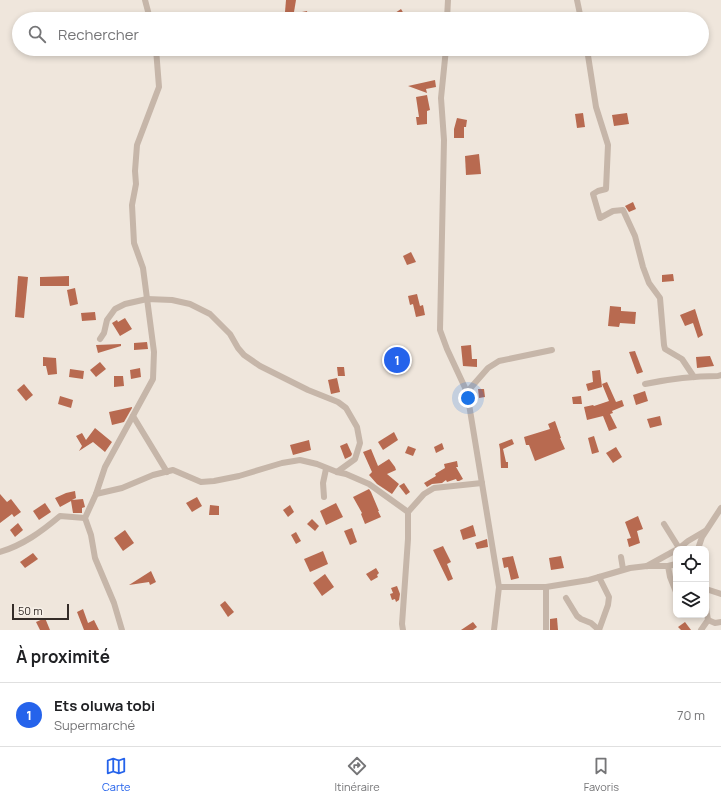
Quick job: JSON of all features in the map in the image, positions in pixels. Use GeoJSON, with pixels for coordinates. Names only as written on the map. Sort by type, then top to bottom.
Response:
{"type":"FeatureCollection","features":[{"type":"Feature","properties":{"kind":"street"},"geometry":{"type":"LineString","coordinates":[[145,0],[148,12]]}},
{"type":"Feature","properties":{"kind":"street"},"geometry":{"type":"LineString","coordinates":[[447,12],[448,0]]}},
{"type":"Feature","properties":{"kind":"street"},"geometry":{"type":"LineString","coordinates":[[577,0],[580,12]]}},
{"type":"Feature","properties":{"kind":"street"},"geometry":{"type":"LineString","coordinates":[[122,630],[114,603],[95,558],[85,518],[96,494],[105,467],[153,378],[154,352],[143,268],[134,244],[132,205],[136,184],[135,171],[137,145],[159,87],[157,56]]}},
{"type":"Feature","properties":{"kind":"street"},"geometry":{"type":"LineString","coordinates":[[445,56],[441,98],[444,140],[440,330],[467,392],[499,587],[494,630]]}},
{"type":"Feature","properties":{"kind":"street"},"geometry":{"type":"LineString","coordinates":[[588,56],[596,107],[608,145],[606,189],[598,191],[594,194],[600,218],[613,211],[623,210],[635,236],[643,267],[650,283],[660,298],[665,349],[682,359],[694,377]]}},
{"type":"Feature","properties":{"kind":"street"},"geometry":{"type":"LineString","coordinates":[[100,339],[104,333],[107,320],[116,309],[124,304],[147,299],[172,300],[190,304],[210,314],[230,334],[244,355],[260,366],[308,390],[338,402],[346,408],[357,426],[360,443],[355,459],[337,472]]}},
{"type":"Feature","properties":{"kind":"street"},"geometry":{"type":"LineString","coordinates":[[467,392],[488,368],[499,361],[552,350]]}},
{"type":"Feature","properties":{"kind":"street"},"geometry":{"type":"LineString","coordinates":[[645,384],[721,375]]}},
{"type":"Feature","properties":{"kind":"street"},"geometry":{"type":"LineString","coordinates":[[133,416],[167,472]]}},
{"type":"Feature","properties":{"kind":"street"},"geometry":{"type":"LineString","coordinates":[[96,494],[122,488],[153,475],[173,470],[201,482],[239,476],[282,463],[300,460],[346,474],[369,484],[408,512]]}},
{"type":"Feature","properties":{"kind":"street"},"geometry":{"type":"LineString","coordinates":[[324,497],[323,483],[326,469]]}},
{"type":"Feature","properties":{"kind":"street"},"geometry":{"type":"LineString","coordinates":[[403,630],[402,624],[408,539],[408,512],[424,494],[434,488],[482,483]]}},
{"type":"Feature","properties":{"kind":"street"},"geometry":{"type":"LineString","coordinates":[[699,546],[706,531],[721,508]]}},
{"type":"Feature","properties":{"kind":"street"},"geometry":{"type":"LineString","coordinates":[[0,552],[15,547],[40,533],[60,516],[85,518]]}},
{"type":"Feature","properties":{"kind":"street"},"geometry":{"type":"LineString","coordinates":[[664,524],[676,546]]}},
{"type":"Feature","properties":{"kind":"street"},"geometry":{"type":"LineString","coordinates":[[682,546],[706,531]]}},
{"type":"Feature","properties":{"kind":"street"},"geometry":{"type":"LineString","coordinates":[[648,566],[673,552]]}},
{"type":"Feature","properties":{"kind":"street"},"geometry":{"type":"LineString","coordinates":[[621,557],[624,569]]}},
{"type":"Feature","properties":{"kind":"street"},"geometry":{"type":"LineString","coordinates":[[499,587],[546,587],[599,577],[624,569],[673,565]]}},
{"type":"Feature","properties":{"kind":"street"},"geometry":{"type":"LineString","coordinates":[[668,566],[673,582]]}},
{"type":"Feature","properties":{"kind":"street"},"geometry":{"type":"LineString","coordinates":[[566,598],[577,616],[591,623],[599,630],[608,606],[608,597],[599,577]]}},
{"type":"Feature","properties":{"kind":"street"},"geometry":{"type":"LineString","coordinates":[[546,587],[546,630]]}},
{"type":"Feature","properties":{"kind":"street"},"geometry":{"type":"LineString","coordinates":[[709,590],[721,594]]}},
{"type":"Feature","properties":{"kind":"street"},"geometry":{"type":"LineString","coordinates":[[702,630],[708,620],[715,623],[721,622]]}},
{"type":"Feature","properties":{"kind":"building"},"geometry":{"type":"Polygon","coordinates":[[[286,0],[296,0],[294,12],[285,12],[286,0]]]}},
{"type":"Feature","properties":{"kind":"building"},"geometry":{"type":"Polygon","coordinates":[[[435,80],[436,87],[426,89],[427,93],[408,86],[435,80]]]}},
{"type":"Feature","properties":{"kind":"building"},"geometry":{"type":"Polygon","coordinates":[[[427,95],[430,110],[427,111],[427,124],[417,125],[416,117],[419,117],[416,97],[427,95]]]}},
{"type":"Feature","properties":{"kind":"building"},"geometry":{"type":"Polygon","coordinates":[[[583,113],[585,127],[577,128],[575,114],[583,113]]]}},
{"type":"Feature","properties":{"kind":"building"},"geometry":{"type":"Polygon","coordinates":[[[627,113],[629,124],[614,126],[612,115],[627,113]]]}},
{"type":"Feature","properties":{"kind":"building"},"geometry":{"type":"Polygon","coordinates":[[[457,118],[467,120],[466,127],[464,127],[464,138],[454,138],[454,129],[457,118]]]}},
{"type":"Feature","properties":{"kind":"building"},"geometry":{"type":"Polygon","coordinates":[[[479,154],[481,174],[466,175],[465,156],[479,154]]]}},
{"type":"Feature","properties":{"kind":"building"},"geometry":{"type":"Polygon","coordinates":[[[633,202],[636,209],[629,212],[625,206],[633,202]]]}},
{"type":"Feature","properties":{"kind":"building"},"geometry":{"type":"Polygon","coordinates":[[[411,252],[416,262],[407,265],[403,256],[411,252]]]}},
{"type":"Feature","properties":{"kind":"building"},"geometry":{"type":"Polygon","coordinates":[[[673,274],[674,281],[662,282],[662,275],[673,274]]]}},
{"type":"Feature","properties":{"kind":"building"},"geometry":{"type":"Polygon","coordinates":[[[18,276],[28,277],[24,318],[15,317],[18,276]]]}},
{"type":"Feature","properties":{"kind":"building"},"geometry":{"type":"Polygon","coordinates":[[[69,276],[69,286],[40,286],[40,277],[69,276]]]}},
{"type":"Feature","properties":{"kind":"building"},"geometry":{"type":"Polygon","coordinates":[[[75,288],[78,304],[70,306],[67,290],[75,288]]]}},
{"type":"Feature","properties":{"kind":"building"},"geometry":{"type":"Polygon","coordinates":[[[417,294],[420,306],[423,305],[425,315],[416,317],[413,304],[410,305],[408,296],[417,294]]]}},
{"type":"Feature","properties":{"kind":"building"},"geometry":{"type":"Polygon","coordinates":[[[610,306],[621,307],[621,311],[636,312],[635,324],[620,323],[619,327],[608,326],[610,306]]]}},
{"type":"Feature","properties":{"kind":"building"},"geometry":{"type":"Polygon","coordinates":[[[695,309],[703,335],[698,338],[693,323],[685,326],[680,315],[695,309]]]}},
{"type":"Feature","properties":{"kind":"building"},"geometry":{"type":"Polygon","coordinates":[[[95,312],[96,320],[82,321],[81,313],[95,312]]]}},
{"type":"Feature","properties":{"kind":"building"},"geometry":{"type":"Polygon","coordinates":[[[125,318],[132,329],[120,336],[112,323],[117,320],[118,322],[125,318]]]}},
{"type":"Feature","properties":{"kind":"building"},"geometry":{"type":"Polygon","coordinates":[[[147,342],[148,349],[134,350],[134,343],[147,342]]]}},
{"type":"Feature","properties":{"kind":"building"},"geometry":{"type":"Polygon","coordinates":[[[121,344],[121,346],[98,353],[96,345],[121,344]]]}},
{"type":"Feature","properties":{"kind":"building"},"geometry":{"type":"Polygon","coordinates":[[[471,345],[472,359],[477,359],[477,367],[463,366],[461,346],[471,345]]]}},
{"type":"Feature","properties":{"kind":"building"},"geometry":{"type":"Polygon","coordinates":[[[635,351],[643,372],[637,374],[629,352],[635,351]]]}},
{"type":"Feature","properties":{"kind":"building"},"geometry":{"type":"Polygon","coordinates":[[[710,356],[714,366],[697,368],[696,357],[710,356]]]}},
{"type":"Feature","properties":{"kind":"building"},"geometry":{"type":"Polygon","coordinates":[[[43,357],[56,358],[57,374],[48,375],[46,366],[43,366],[43,357]]]}},
{"type":"Feature","properties":{"kind":"building"},"geometry":{"type":"Polygon","coordinates":[[[397,358],[403,368],[393,374],[387,364],[397,358]]]}},
{"type":"Feature","properties":{"kind":"building"},"geometry":{"type":"Polygon","coordinates":[[[100,362],[106,369],[96,377],[90,370],[100,362]]]}},
{"type":"Feature","properties":{"kind":"building"},"geometry":{"type":"Polygon","coordinates":[[[337,367],[344,367],[345,376],[338,376],[337,367]]]}},
{"type":"Feature","properties":{"kind":"building"},"geometry":{"type":"Polygon","coordinates":[[[140,368],[141,377],[131,379],[130,370],[140,368]]]}},
{"type":"Feature","properties":{"kind":"building"},"geometry":{"type":"Polygon","coordinates":[[[70,369],[84,371],[83,379],[69,377],[70,369]]]}},
{"type":"Feature","properties":{"kind":"building"},"geometry":{"type":"Polygon","coordinates":[[[600,370],[602,387],[588,391],[586,384],[593,382],[592,371],[600,370]]]}},
{"type":"Feature","properties":{"kind":"building"},"geometry":{"type":"Polygon","coordinates":[[[114,376],[123,376],[124,386],[114,387],[114,376]]]}},
{"type":"Feature","properties":{"kind":"building"},"geometry":{"type":"Polygon","coordinates":[[[337,378],[340,392],[331,394],[328,380],[337,378]]]}},
{"type":"Feature","properties":{"kind":"building"},"geometry":{"type":"Polygon","coordinates":[[[607,382],[616,402],[622,400],[624,406],[612,411],[613,413],[610,414],[617,428],[609,431],[603,416],[587,420],[584,407],[594,406],[609,401],[602,384],[607,382]]]}},
{"type":"Feature","properties":{"kind":"building"},"geometry":{"type":"Polygon","coordinates":[[[24,384],[33,395],[26,401],[17,390],[24,384]]]}},
{"type":"Feature","properties":{"kind":"building"},"geometry":{"type":"Polygon","coordinates":[[[478,389],[484,389],[485,397],[479,398],[478,389]]]}},
{"type":"Feature","properties":{"kind":"building"},"geometry":{"type":"Polygon","coordinates":[[[645,391],[648,401],[636,405],[633,395],[645,391]]]}},
{"type":"Feature","properties":{"kind":"building"},"geometry":{"type":"Polygon","coordinates":[[[60,396],[73,400],[71,408],[58,404],[60,396]]]}},
{"type":"Feature","properties":{"kind":"building"},"geometry":{"type":"Polygon","coordinates":[[[581,396],[582,404],[573,404],[572,397],[581,396]]]}},
{"type":"Feature","properties":{"kind":"building"},"geometry":{"type":"Polygon","coordinates":[[[132,407],[124,422],[112,425],[109,412],[132,407]]]}},
{"type":"Feature","properties":{"kind":"building"},"geometry":{"type":"Polygon","coordinates":[[[660,416],[662,425],[650,428],[647,419],[660,416]]]}},
{"type":"Feature","properties":{"kind":"building"},"geometry":{"type":"Polygon","coordinates":[[[555,421],[565,449],[535,461],[529,445],[526,445],[524,437],[550,429],[548,424],[555,421]]]}},
{"type":"Feature","properties":{"kind":"building"},"geometry":{"type":"Polygon","coordinates":[[[95,428],[112,442],[105,452],[93,442],[79,451],[82,446],[76,436],[82,433],[86,440],[95,428]]]}},
{"type":"Feature","properties":{"kind":"building"},"geometry":{"type":"Polygon","coordinates":[[[394,432],[398,440],[383,450],[378,442],[394,432]]]}},
{"type":"Feature","properties":{"kind":"building"},"geometry":{"type":"Polygon","coordinates":[[[594,436],[599,452],[592,454],[588,438],[594,436]]]}},
{"type":"Feature","properties":{"kind":"building"},"geometry":{"type":"Polygon","coordinates":[[[512,439],[514,444],[503,449],[506,462],[508,462],[508,468],[501,468],[499,444],[512,439]]]}},
{"type":"Feature","properties":{"kind":"building"},"geometry":{"type":"Polygon","coordinates":[[[309,440],[311,450],[293,455],[290,445],[309,440]]]}},
{"type":"Feature","properties":{"kind":"building"},"geometry":{"type":"Polygon","coordinates":[[[347,443],[352,454],[345,459],[340,446],[347,443]]]}},
{"type":"Feature","properties":{"kind":"building"},"geometry":{"type":"Polygon","coordinates":[[[442,443],[444,449],[436,453],[434,447],[442,443]]]}},
{"type":"Feature","properties":{"kind":"building"},"geometry":{"type":"Polygon","coordinates":[[[408,446],[416,449],[413,456],[405,453],[408,446]]]}},
{"type":"Feature","properties":{"kind":"building"},"geometry":{"type":"Polygon","coordinates":[[[616,447],[622,457],[613,463],[606,453],[616,447]]]}},
{"type":"Feature","properties":{"kind":"building"},"geometry":{"type":"Polygon","coordinates":[[[371,449],[378,466],[389,459],[395,467],[396,470],[387,474],[399,484],[392,494],[377,484],[369,475],[372,472],[363,452],[371,449]]]}},
{"type":"Feature","properties":{"kind":"building"},"geometry":{"type":"Polygon","coordinates":[[[457,461],[458,467],[456,467],[463,479],[457,481],[456,479],[447,482],[446,480],[442,483],[432,484],[427,487],[424,483],[436,476],[435,474],[445,468],[444,464],[457,461]]]}},
{"type":"Feature","properties":{"kind":"building"},"geometry":{"type":"Polygon","coordinates":[[[404,483],[410,492],[406,495],[399,486],[404,483]]]}},
{"type":"Feature","properties":{"kind":"building"},"geometry":{"type":"Polygon","coordinates":[[[369,489],[381,517],[365,524],[361,514],[362,513],[353,497],[369,489]]]}},
{"type":"Feature","properties":{"kind":"building"},"geometry":{"type":"Polygon","coordinates":[[[75,491],[76,498],[72,500],[83,499],[85,507],[82,508],[82,513],[73,513],[71,501],[60,507],[55,498],[75,491]]]}},
{"type":"Feature","properties":{"kind":"building"},"geometry":{"type":"Polygon","coordinates":[[[0,494],[7,502],[11,499],[21,512],[14,517],[12,514],[0,523],[0,494]]]}},
{"type":"Feature","properties":{"kind":"building"},"geometry":{"type":"Polygon","coordinates":[[[197,497],[202,506],[192,512],[186,503],[197,497]]]}},
{"type":"Feature","properties":{"kind":"building"},"geometry":{"type":"Polygon","coordinates":[[[45,503],[51,512],[39,520],[33,511],[45,503]]]}},
{"type":"Feature","properties":{"kind":"building"},"geometry":{"type":"Polygon","coordinates":[[[336,503],[343,517],[326,525],[320,511],[336,503]]]}},
{"type":"Feature","properties":{"kind":"building"},"geometry":{"type":"Polygon","coordinates":[[[210,505],[219,506],[219,515],[209,515],[210,505]]]}},
{"type":"Feature","properties":{"kind":"building"},"geometry":{"type":"Polygon","coordinates":[[[290,505],[294,512],[288,517],[283,510],[290,505]]]}},
{"type":"Feature","properties":{"kind":"building"},"geometry":{"type":"Polygon","coordinates":[[[638,516],[643,529],[637,531],[640,543],[629,547],[627,539],[631,538],[625,522],[638,516]]]}},
{"type":"Feature","properties":{"kind":"building"},"geometry":{"type":"Polygon","coordinates":[[[312,519],[319,526],[315,531],[307,524],[312,519]]]}},
{"type":"Feature","properties":{"kind":"building"},"geometry":{"type":"Polygon","coordinates":[[[18,523],[23,530],[15,537],[10,530],[18,523]]]}},
{"type":"Feature","properties":{"kind":"building"},"geometry":{"type":"Polygon","coordinates":[[[473,525],[476,536],[463,540],[460,530],[473,525]]]}},
{"type":"Feature","properties":{"kind":"building"},"geometry":{"type":"Polygon","coordinates":[[[352,528],[357,542],[350,545],[344,531],[352,528]]]}},
{"type":"Feature","properties":{"kind":"building"},"geometry":{"type":"Polygon","coordinates":[[[125,530],[134,543],[123,551],[114,538],[125,530]]]}},
{"type":"Feature","properties":{"kind":"building"},"geometry":{"type":"Polygon","coordinates":[[[296,532],[301,541],[296,544],[291,535],[296,532]]]}},
{"type":"Feature","properties":{"kind":"building"},"geometry":{"type":"Polygon","coordinates":[[[487,539],[488,547],[477,549],[475,543],[487,539]]]}},
{"type":"Feature","properties":{"kind":"building"},"geometry":{"type":"Polygon","coordinates":[[[443,546],[451,562],[447,564],[453,579],[448,581],[433,550],[443,546]]]}},
{"type":"Feature","properties":{"kind":"building"},"geometry":{"type":"Polygon","coordinates":[[[323,551],[328,564],[310,572],[304,559],[323,551]]]}},
{"type":"Feature","properties":{"kind":"building"},"geometry":{"type":"Polygon","coordinates":[[[33,553],[38,559],[25,568],[20,562],[33,553]]]}},
{"type":"Feature","properties":{"kind":"building"},"geometry":{"type":"Polygon","coordinates":[[[513,556],[519,578],[511,580],[508,567],[504,568],[502,558],[513,556]]]}},
{"type":"Feature","properties":{"kind":"building"},"geometry":{"type":"Polygon","coordinates":[[[561,556],[564,568],[551,570],[549,558],[561,556]]]}},
{"type":"Feature","properties":{"kind":"building"},"geometry":{"type":"Polygon","coordinates":[[[376,568],[379,573],[377,575],[378,577],[371,581],[366,574],[376,568]]]}},
{"type":"Feature","properties":{"kind":"building"},"geometry":{"type":"Polygon","coordinates":[[[151,571],[156,582],[150,585],[149,582],[129,585],[151,571]]]}},
{"type":"Feature","properties":{"kind":"building"},"geometry":{"type":"Polygon","coordinates":[[[325,574],[334,587],[322,596],[313,583],[325,574]]]}},
{"type":"Feature","properties":{"kind":"building"},"geometry":{"type":"Polygon","coordinates":[[[397,586],[400,594],[399,600],[396,602],[395,599],[392,600],[390,594],[393,593],[391,588],[397,586]]]}},
{"type":"Feature","properties":{"kind":"building"},"geometry":{"type":"Polygon","coordinates":[[[225,601],[234,612],[228,617],[220,605],[225,601]]]}},
{"type":"Feature","properties":{"kind":"building"},"geometry":{"type":"Polygon","coordinates":[[[83,609],[88,623],[94,620],[99,630],[84,630],[77,612],[83,609]]]}},
{"type":"Feature","properties":{"kind":"building"},"geometry":{"type":"Polygon","coordinates":[[[45,618],[50,630],[40,630],[36,622],[45,618]]]}},
{"type":"Feature","properties":{"kind":"building"},"geometry":{"type":"Polygon","coordinates":[[[557,618],[558,630],[550,630],[550,619],[557,618]]]}},
{"type":"Feature","properties":{"kind":"building"},"geometry":{"type":"Polygon","coordinates":[[[473,622],[477,627],[473,630],[461,630],[473,622]]]}},
{"type":"Feature","properties":{"kind":"building"},"geometry":{"type":"Polygon","coordinates":[[[685,622],[691,630],[681,630],[678,627],[685,622]]]}},
{"type":"Feature","properties":{"kind":"place","name":"Ets oluwa tobi"},"geometry":{"type":"Point","coordinates":[397,360]}}]}
